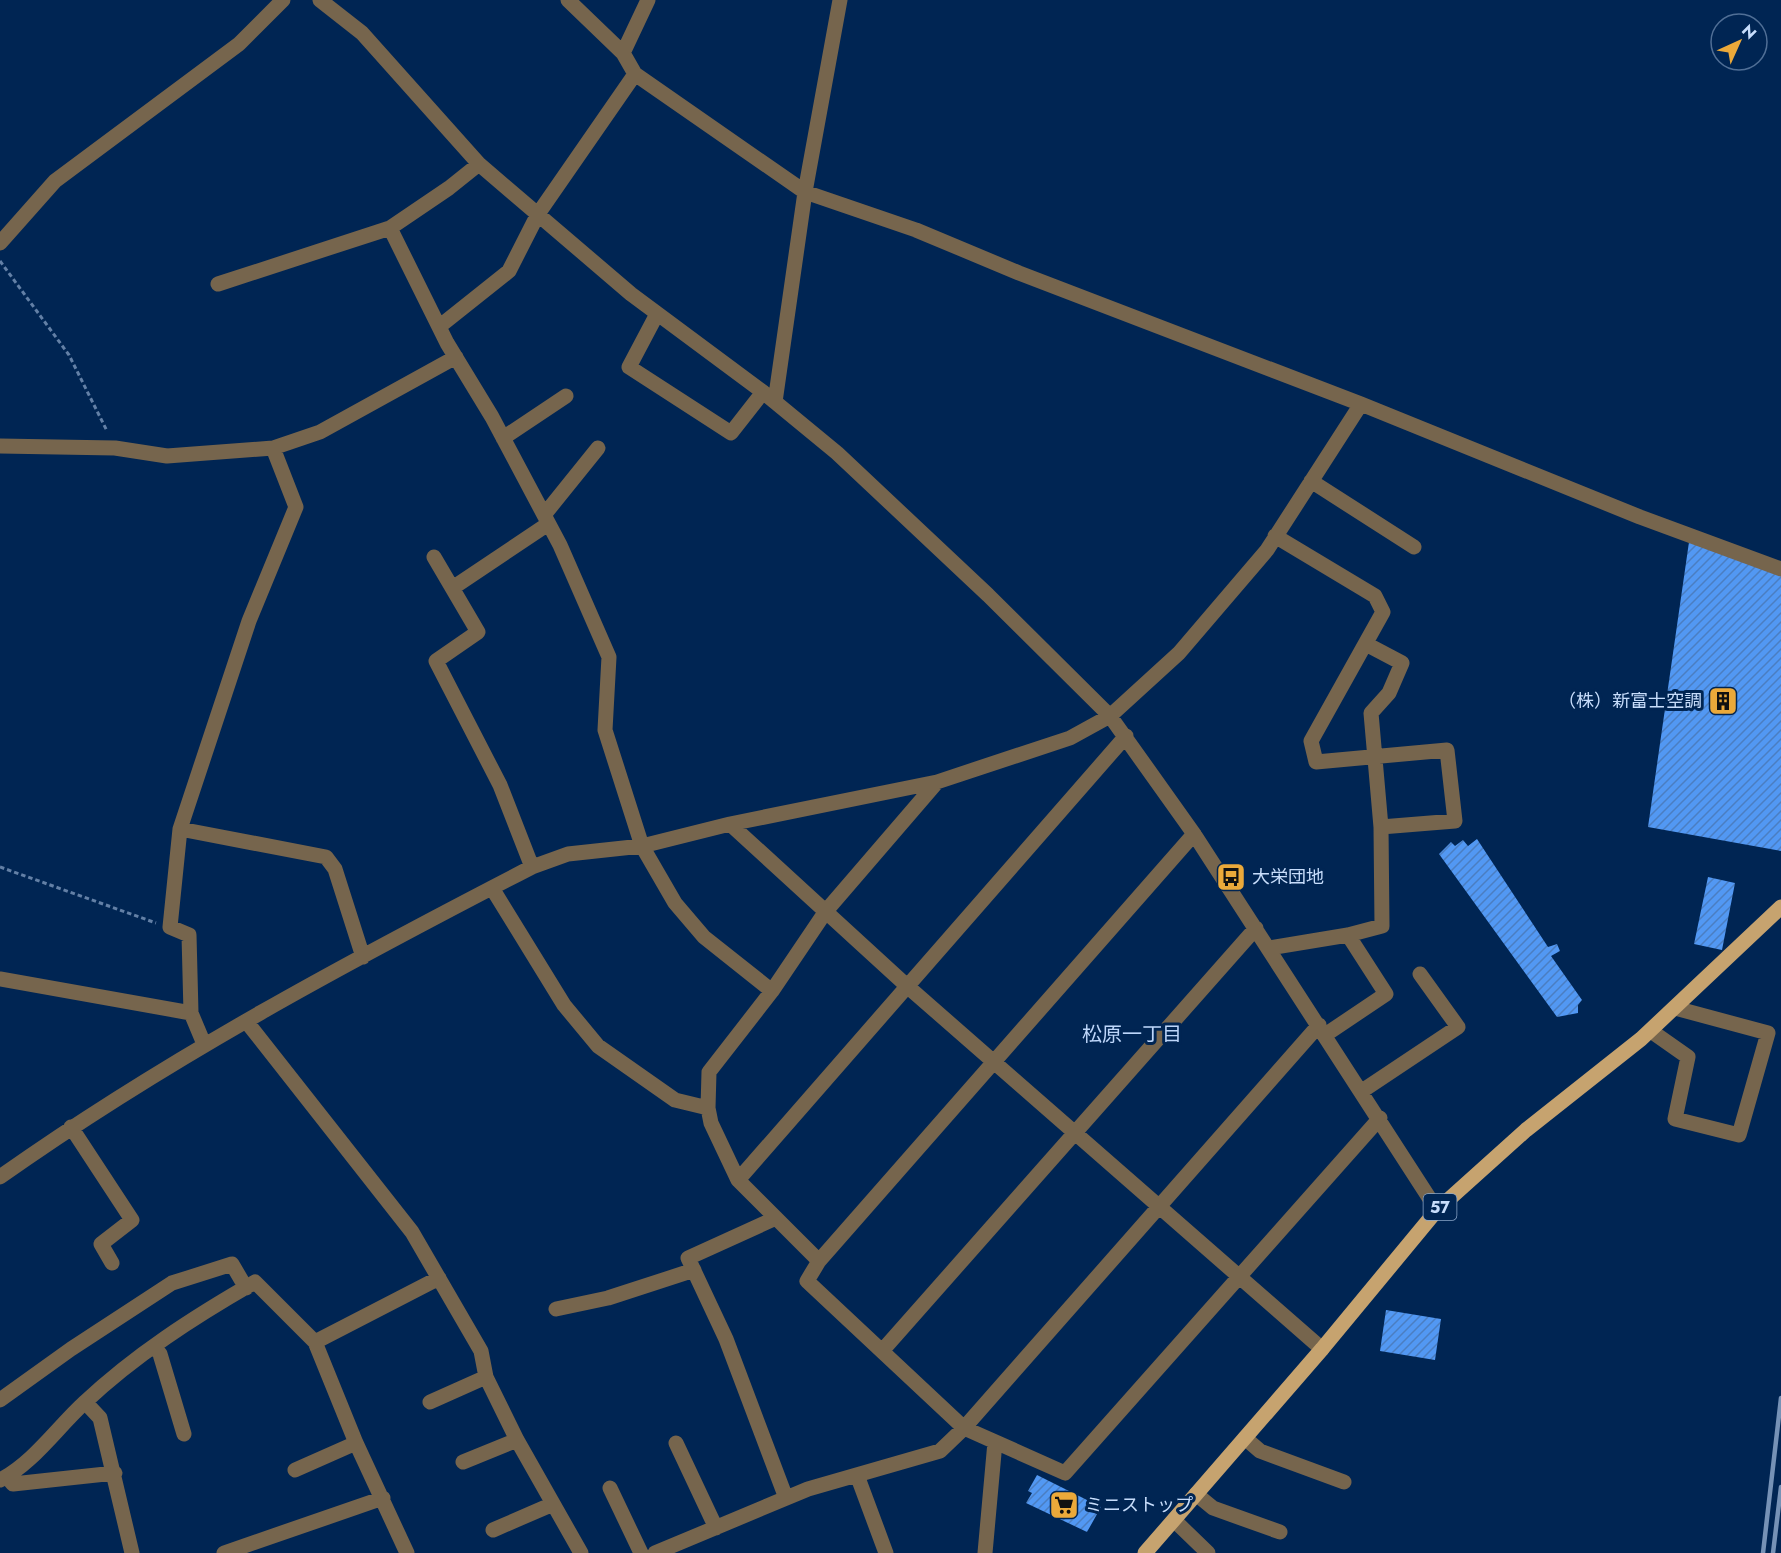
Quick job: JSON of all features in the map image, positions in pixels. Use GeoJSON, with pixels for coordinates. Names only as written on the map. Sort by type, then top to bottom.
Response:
{"type":"FeatureCollection","features":[{"type":"Feature","properties":{"kind":"main road","name":"57"},"geometry":{"type":"LineString","coordinates":[[1145,1553],[1322,1349],[1437,1210],[1526,1130],[1651,1031],[1781,907]]}},
{"type":"Feature","properties":{"kind":"street"},"geometry":{"type":"LineString","coordinates":[[0,243],[56,181],[238,44],[283,0]]}},
{"type":"Feature","properties":{"kind":"street"},"geometry":{"type":"LineString","coordinates":[[320,0],[362,33],[479,164],[657,314],[763,392],[837,453],[1110,716],[1194,834],[1380,1118],[1437,1210]]}},
{"type":"Feature","properties":{"kind":"street"},"geometry":{"type":"LineString","coordinates":[[568,0],[623,53],[636,74],[805,192],[916,230],[1019,273],[1361,404],[1640,517],[1781,569]]}},
{"type":"Feature","properties":{"kind":"street"},"geometry":{"type":"LineString","coordinates":[[623,53],[648,0]]}},
{"type":"Feature","properties":{"kind":"street"},"geometry":{"type":"LineString","coordinates":[[775,402],[805,192],[840,0]]}},
{"type":"Feature","properties":{"kind":"street"},"geometry":{"type":"LineString","coordinates":[[441,326],[508,271],[538,214],[636,74]]}},
{"type":"Feature","properties":{"kind":"street"},"geometry":{"type":"LineString","coordinates":[[218,284],[390,228],[450,188],[479,164]]}},
{"type":"Feature","properties":{"kind":"street"},"geometry":{"type":"LineString","coordinates":[[390,228],[456,357],[503,438],[546,520],[609,657],[605,730],[642,846],[675,903],[704,937],[772,991]]}},
{"type":"Feature","properties":{"kind":"street"},"geometry":{"type":"LineString","coordinates":[[657,314],[629,367],[731,433],[763,392]]}},
{"type":"Feature","properties":{"kind":"street"},"geometry":{"type":"LineString","coordinates":[[0,446],[115,448],[167,456],[273,448],[320,432],[456,357]]}},
{"type":"Feature","properties":{"kind":"street"},"geometry":{"type":"LineString","coordinates":[[503,438],[566,396]]}},
{"type":"Feature","properties":{"kind":"street"},"geometry":{"type":"LineString","coordinates":[[0,1177],[71,1127],[204,1044],[532,867],[568,854],[642,846],[730,824],[937,782],[1070,738],[1110,716],[1179,653],[1275,536],[1361,404]]}},
{"type":"Feature","properties":{"kind":"street"},"geometry":{"type":"LineString","coordinates":[[204,1044],[191,1014],[189,936],[170,927],[180,829],[249,621],[296,507],[273,448]]}},
{"type":"Feature","properties":{"kind":"street"},"geometry":{"type":"LineString","coordinates":[[454,587],[546,520],[598,448]]}},
{"type":"Feature","properties":{"kind":"street"},"geometry":{"type":"LineString","coordinates":[[1311,481],[1414,547]]}},
{"type":"Feature","properties":{"kind":"street"},"geometry":{"type":"LineString","coordinates":[[1275,536],[1375,596],[1383,612],[1311,741],[1316,762],[1447,750],[1455,821],[1382,827]]}},
{"type":"Feature","properties":{"kind":"street"},"geometry":{"type":"LineString","coordinates":[[434,557],[454,587],[478,632],[436,661],[500,785],[532,867]]}},
{"type":"Feature","properties":{"kind":"street"},"geometry":{"type":"LineString","coordinates":[[1269,948],[1348,935],[1382,926],[1382,827],[1371,713],[1389,693],[1402,663],[1366,644]]}},
{"type":"Feature","properties":{"kind":"street"},"geometry":{"type":"LineString","coordinates":[[738,1180],[1126,736]]}},
{"type":"Feature","properties":{"kind":"street"},"geometry":{"type":"LineString","coordinates":[[819,1261],[738,1180],[711,1123],[708,1108],[709,1072],[772,991],[826,911],[937,782]]}},
{"type":"Feature","properties":{"kind":"street"},"geometry":{"type":"LineString","coordinates":[[730,824],[907,986],[1322,1349]]}},
{"type":"Feature","properties":{"kind":"street"},"geometry":{"type":"LineString","coordinates":[[180,829],[326,857],[335,869],[363,957]]}},
{"type":"Feature","properties":{"kind":"street"},"geometry":{"type":"LineString","coordinates":[[1194,834],[819,1261],[807,1281],[964,1428],[1065,1473],[1380,1118]]}},
{"type":"Feature","properties":{"kind":"street"},"geometry":{"type":"LineString","coordinates":[[492,888],[564,1005],[597,1046],[675,1100],[708,1108]]}},
{"type":"Feature","properties":{"kind":"street"},"geometry":{"type":"LineString","coordinates":[[882,1351],[1256,928]]}},
{"type":"Feature","properties":{"kind":"street"},"geometry":{"type":"LineString","coordinates":[[655,1553],[685,1548],[716,1528],[786,1498],[940,1451],[964,1428],[1158,1206],[1322,1030],[1386,994],[1348,935]]}},
{"type":"Feature","properties":{"kind":"street"},"geometry":{"type":"LineString","coordinates":[[1362,1091],[1458,1028],[1420,974]]}},
{"type":"Feature","properties":{"kind":"street"},"geometry":{"type":"LineString","coordinates":[[0,979],[191,1014]]}},
{"type":"Feature","properties":{"kind":"street"},"geometry":{"type":"LineString","coordinates":[[1651,1031],[1688,1057],[1675,1119],[1739,1135],[1768,1033],[1675,1008]]}},
{"type":"Feature","properties":{"kind":"street"},"geometry":{"type":"LineString","coordinates":[[246,1021],[412,1232],[481,1351],[486,1377],[517,1440],[581,1553]]}},
{"type":"Feature","properties":{"kind":"street"},"geometry":{"type":"LineString","coordinates":[[71,1127],[132,1220],[101,1244],[112,1263]]}},
{"type":"Feature","properties":{"kind":"street"},"geometry":{"type":"LineString","coordinates":[[776,1218],[688,1258],[726,1339],[786,1498]]}},
{"type":"Feature","properties":{"kind":"street"},"geometry":{"type":"LineString","coordinates":[[0,1400],[70,1349],[172,1284],[232,1264],[246,1288]]}},
{"type":"Feature","properties":{"kind":"street"},"geometry":{"type":"LineString","coordinates":[[556,1310],[608,1298],[694,1270]]}},
{"type":"Feature","properties":{"kind":"street"},"geometry":{"type":"LineString","coordinates":[[315,1342],[439,1278]]}},
{"type":"Feature","properties":{"kind":"street"},"geometry":{"type":"LineString","coordinates":[[115,1473],[13,1484],[4,1478],[25,1464],[85,1402],[154,1346],[194,1317],[255,1282],[315,1342],[356,1443],[383,1498],[405,1552]]}},
{"type":"Feature","properties":{"kind":"street"},"geometry":{"type":"LineString","coordinates":[[154,1346],[160,1354],[184,1434]]}},
{"type":"Feature","properties":{"kind":"street"},"geometry":{"type":"LineString","coordinates":[[430,1402],[486,1377]]}},
{"type":"Feature","properties":{"kind":"street"},"geometry":{"type":"LineString","coordinates":[[85,1402],[100,1418],[115,1473],[132,1553]]}},
{"type":"Feature","properties":{"kind":"street"},"geometry":{"type":"LineString","coordinates":[[1245,1438],[1260,1451],[1344,1482]]}},
{"type":"Feature","properties":{"kind":"street"},"geometry":{"type":"LineString","coordinates":[[463,1462],[517,1440]]}},
{"type":"Feature","properties":{"kind":"street"},"geometry":{"type":"LineString","coordinates":[[985,1553],[995,1442]]}},
{"type":"Feature","properties":{"kind":"street"},"geometry":{"type":"LineString","coordinates":[[295,1470],[356,1443]]}},
{"type":"Feature","properties":{"kind":"street"},"geometry":{"type":"LineString","coordinates":[[676,1443],[716,1528]]}},
{"type":"Feature","properties":{"kind":"street"},"geometry":{"type":"LineString","coordinates":[[857,1475],[886,1553]]}},
{"type":"Feature","properties":{"kind":"street"},"geometry":{"type":"LineString","coordinates":[[610,1488],[641,1553]]}},
{"type":"Feature","properties":{"kind":"street"},"geometry":{"type":"LineString","coordinates":[[1196,1494],[1213,1508],[1280,1532]]}},
{"type":"Feature","properties":{"kind":"street"},"geometry":{"type":"LineString","coordinates":[[224,1553],[383,1498]]}},
{"type":"Feature","properties":{"kind":"street"},"geometry":{"type":"LineString","coordinates":[[493,1530],[553,1504]]}},
{"type":"Feature","properties":{"kind":"street"},"geometry":{"type":"LineString","coordinates":[[1174,1520],[1208,1553]]}},
{"type":"Feature","properties":{"kind":"path"},"geometry":{"type":"LineString","coordinates":[[0,261],[69,355],[115,448]]}},
{"type":"Feature","properties":{"kind":"path"},"geometry":{"type":"LineString","coordinates":[[0,867],[170,927]]}},
{"type":"Feature","properties":{"kind":"building","name":"（株）新富士空調"},"geometry":{"type":"Polygon","coordinates":[[[1690,535],[1781,575],[1781,851],[1648,827],[1690,535]]]}},
{"type":"Feature","properties":{"kind":"building"},"geometry":{"type":"Polygon","coordinates":[[[1477,839],[1548,947],[1557,944],[1560,951],[1551,956],[1582,1000],[1578,1005],[1578,1013],[1557,1017],[1439,854],[1451,842],[1455,846],[1463,840],[1468,846],[1477,839]]]}},
{"type":"Feature","properties":{"kind":"building"},"geometry":{"type":"Polygon","coordinates":[[[1708,877],[1735,883],[1722,950],[1694,944],[1708,877]]]}},
{"type":"Feature","properties":{"kind":"building"},"geometry":{"type":"Polygon","coordinates":[[[1386,1310],[1441,1319],[1435,1360],[1380,1351],[1386,1310]]]}},
{"type":"Feature","properties":{"kind":"building","name":"ミニストップ"},"geometry":{"type":"Polygon","coordinates":[[[1037,1475],[1101,1507],[1087,1532],[1026,1503],[1032,1493],[1028,1491],[1037,1475]]]}},
{"type":"Feature","properties":{"kind":"railway"},"geometry":{"type":"LineString","coordinates":[[1763,1553],[1781,1398]]}},
{"type":"Feature","properties":{"kind":"railway"},"geometry":{"type":"LineString","coordinates":[[1773,1553],[1781,1487]]}},
{"type":"Feature","properties":{"kind":"place","name":"（株）新富士空調"},"geometry":{"type":"Point","coordinates":[1723,701]}},
{"type":"Feature","properties":{"kind":"place","name":"大栄団地"},"geometry":{"type":"Point","coordinates":[1231,877]}},
{"type":"Feature","properties":{"kind":"place","name":"ミニストップ"},"geometry":{"type":"Point","coordinates":[1064,1505]}},
{"type":"Feature","properties":{"kind":"district","name":"松原一丁目"},"geometry":{"type":"Point","coordinates":[1132,1034]}}]}
